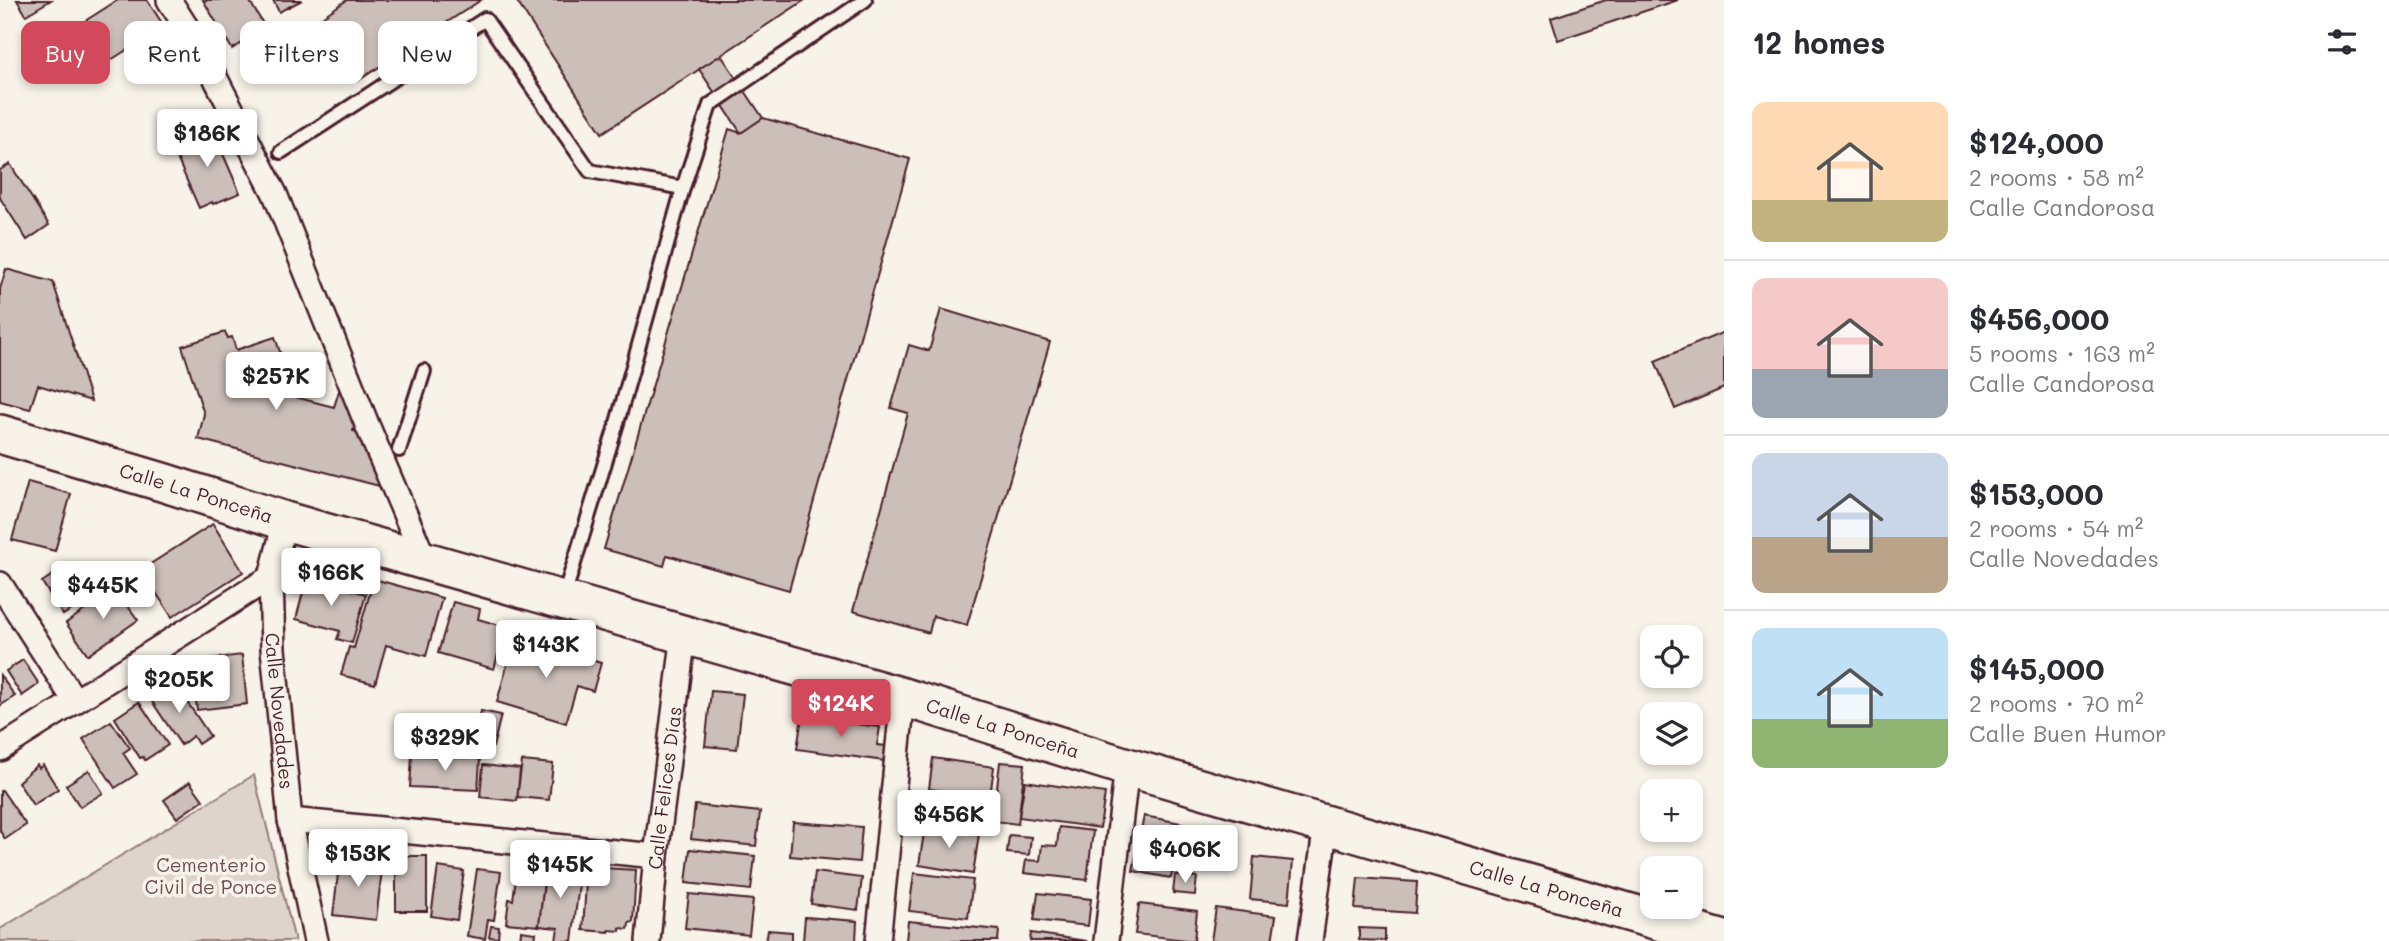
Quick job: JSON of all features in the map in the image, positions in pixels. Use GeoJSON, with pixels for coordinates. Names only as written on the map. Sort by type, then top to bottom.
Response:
{"type":"FeatureCollection","features":[{"type":"Feature","properties":{"kind":"main road","name":"Calle La Ponceña"},"geometry":{"type":"LineString","coordinates":[[0,434],[285,521],[903,697],[1127,767],[1724,940]]}},
{"type":"Feature","properties":{"kind":"street"},"geometry":{"type":"LineString","coordinates":[[169,0],[202,52],[275,194],[425,561]]}},
{"type":"Feature","properties":{"kind":"street","name":"Calle Novedades"},"geometry":{"type":"LineString","coordinates":[[285,521],[271,577],[273,649],[290,820],[316,941]]}},
{"type":"Feature","properties":{"kind":"street"},"geometry":{"type":"LineString","coordinates":[[0,749],[271,577]]}},
{"type":"Feature","properties":{"kind":"street"},"geometry":{"type":"LineString","coordinates":[[0,584],[75,701]]}},
{"type":"Feature","properties":{"kind":"street","name":"Calle Felices Días"},"geometry":{"type":"LineString","coordinates":[[648,941],[684,634]]}},
{"type":"Feature","properties":{"kind":"street"},"geometry":{"type":"LineString","coordinates":[[878,941],[903,697]]}},
{"type":"Feature","properties":{"kind":"street"},"geometry":{"type":"LineString","coordinates":[[1106,941],[1127,767]]}},
{"type":"Feature","properties":{"kind":"street"},"geometry":{"type":"LineString","coordinates":[[290,820],[656,856]]}},
{"type":"Feature","properties":{"kind":"street"},"geometry":{"type":"LineString","coordinates":[[1310,941],[1326,824]]}},
{"type":"Feature","properties":{"kind":"lane"},"geometry":{"type":"LineString","coordinates":[[562,600],[710,105],[864,0]]}},
{"type":"Feature","properties":{"kind":"lane"},"geometry":{"type":"LineString","coordinates":[[281,152],[485,19],[590,171],[684,188]]}},
{"type":"Feature","properties":{"kind":"lane"},"geometry":{"type":"LineString","coordinates":[[399,450],[424,371]]}},
{"type":"Feature","properties":{"kind":"green space","name":"Cementerio Civil de Ponce"},"geometry":{"type":"Polygon","coordinates":[[[254,775],[295,941],[0,941],[0,929],[254,775]]]}},
{"type":"Feature","properties":{"kind":"building"},"geometry":{"type":"Polygon","coordinates":[[[17,0],[51,0],[26,15],[17,0]]]}},
{"type":"Feature","properties":{"kind":"building"},"geometry":{"type":"Polygon","coordinates":[[[118,0],[147,0],[161,21],[124,21],[124,52],[111,60],[110,21],[85,21],[118,0]]]}},
{"type":"Feature","properties":{"kind":"building"},"geometry":{"type":"Polygon","coordinates":[[[203,0],[249,0],[261,21],[240,21],[240,44],[232,49],[226,39],[226,21],[215,21],[203,0]]]}},
{"type":"Feature","properties":{"kind":"building"},"geometry":{"type":"Polygon","coordinates":[[[273,0],[302,0],[279,12],[273,0]]]}},
{"type":"Feature","properties":{"kind":"building"},"geometry":{"type":"Polygon","coordinates":[[[347,0],[481,0],[449,21],[378,21],[378,68],[364,77],[364,21],[319,19],[347,0]]]}},
{"type":"Feature","properties":{"kind":"building"},"geometry":{"type":"Polygon","coordinates":[[[516,0],[805,0],[602,133],[516,0]]]}},
{"type":"Feature","properties":{"kind":"building"},"geometry":{"type":"Polygon","coordinates":[[[1606,0],[1678,0],[1558,40],[1551,18],[1606,0]]]}},
{"type":"Feature","properties":{"kind":"building"},"geometry":{"type":"Polygon","coordinates":[[[721,55],[763,118],[741,133],[699,69],[721,55]]]}},
{"type":"Feature","properties":{"kind":"building"},"geometry":{"type":"Polygon","coordinates":[[[763,118],[910,159],[789,590],[667,555],[664,566],[604,549],[729,129],[741,133],[763,118]]]}},
{"type":"Feature","properties":{"kind":"building"},"geometry":{"type":"Polygon","coordinates":[[[210,124],[240,193],[199,208],[177,158],[194,150],[187,134],[210,124]]]}},
{"type":"Feature","properties":{"kind":"building"},"geometry":{"type":"Polygon","coordinates":[[[10,164],[49,225],[27,240],[0,198],[0,170],[10,164]]]}},
{"type":"Feature","properties":{"kind":"building"},"geometry":{"type":"Polygon","coordinates":[[[6,269],[53,282],[91,401],[38,385],[30,409],[0,401],[0,289],[6,269]]]}},
{"type":"Feature","properties":{"kind":"building"},"geometry":{"type":"Polygon","coordinates":[[[941,309],[1050,342],[967,625],[933,616],[929,633],[853,611],[908,413],[891,408],[909,345],[929,351],[941,309]]]}},
{"type":"Feature","properties":{"kind":"building"},"geometry":{"type":"Polygon","coordinates":[[[225,332],[228,338],[232,337],[236,350],[275,337],[295,397],[334,407],[339,391],[361,397],[353,431],[369,434],[391,489],[198,439],[204,414],[182,346],[225,332]]]}},
{"type":"Feature","properties":{"kind":"building"},"geometry":{"type":"Polygon","coordinates":[[[1724,332],[1724,388],[1675,409],[1655,361],[1724,332]]]}},
{"type":"Feature","properties":{"kind":"building"},"geometry":{"type":"Polygon","coordinates":[[[28,482],[71,494],[55,551],[12,540],[28,482]]]}},
{"type":"Feature","properties":{"kind":"building"},"geometry":{"type":"Polygon","coordinates":[[[213,524],[243,572],[172,617],[141,570],[213,524]]]}},
{"type":"Feature","properties":{"kind":"building"},"geometry":{"type":"Polygon","coordinates":[[[69,564],[92,596],[63,615],[42,582],[69,564]]]}},
{"type":"Feature","properties":{"kind":"building"},"geometry":{"type":"Polygon","coordinates":[[[307,577],[366,594],[352,643],[337,639],[340,631],[296,619],[307,577]]]}},
{"type":"Feature","properties":{"kind":"building"},"geometry":{"type":"Polygon","coordinates":[[[374,579],[442,598],[426,656],[386,645],[375,684],[341,675],[349,647],[354,648],[374,579]]]}},
{"type":"Feature","properties":{"kind":"building"},"geometry":{"type":"Polygon","coordinates":[[[120,586],[131,602],[127,605],[138,620],[88,655],[66,623],[120,586]]]}},
{"type":"Feature","properties":{"kind":"building"},"geometry":{"type":"Polygon","coordinates":[[[453,602],[480,609],[478,619],[506,627],[494,669],[438,653],[453,602]]]}},
{"type":"Feature","properties":{"kind":"building"},"geometry":{"type":"Polygon","coordinates":[[[519,639],[601,663],[593,691],[577,686],[566,723],[497,702],[509,658],[513,659],[519,639]]]}},
{"type":"Feature","properties":{"kind":"building"},"geometry":{"type":"Polygon","coordinates":[[[242,655],[247,704],[197,710],[191,661],[242,655]]]}},
{"type":"Feature","properties":{"kind":"building"},"geometry":{"type":"Polygon","coordinates":[[[23,660],[39,684],[22,696],[6,671],[23,660]]]}},
{"type":"Feature","properties":{"kind":"building"},"geometry":{"type":"Polygon","coordinates":[[[0,675],[15,696],[0,706],[0,675]]]}},
{"type":"Feature","properties":{"kind":"building"},"geometry":{"type":"Polygon","coordinates":[[[173,681],[210,736],[198,744],[193,736],[181,745],[149,697],[173,681]]]}},
{"type":"Feature","properties":{"kind":"building"},"geometry":{"type":"Polygon","coordinates":[[[711,691],[743,694],[737,749],[705,746],[711,691]]]}},
{"type":"Feature","properties":{"kind":"building"},"geometry":{"type":"Polygon","coordinates":[[[139,702],[168,745],[145,760],[140,758],[115,718],[139,702]]]}},
{"type":"Feature","properties":{"kind":"building"},"geometry":{"type":"Polygon","coordinates":[[[481,711],[501,715],[493,747],[474,742],[481,711]]]}},
{"type":"Feature","properties":{"kind":"building"},"geometry":{"type":"Polygon","coordinates":[[[802,717],[880,727],[877,745],[887,746],[885,761],[797,749],[802,717]]]}},
{"type":"Feature","properties":{"kind":"building"},"geometry":{"type":"Polygon","coordinates":[[[111,721],[130,748],[123,753],[137,774],[115,788],[83,739],[111,721]]]}},
{"type":"Feature","properties":{"kind":"building"},"geometry":{"type":"Polygon","coordinates":[[[423,743],[438,743],[438,754],[423,753],[423,743]]]}},
{"type":"Feature","properties":{"kind":"building"},"geometry":{"type":"Polygon","coordinates":[[[412,755],[480,759],[478,790],[410,787],[412,755]]]}},
{"type":"Feature","properties":{"kind":"building"},"geometry":{"type":"Polygon","coordinates":[[[933,758],[994,767],[990,797],[929,789],[933,758]]]}},
{"type":"Feature","properties":{"kind":"building"},"geometry":{"type":"Polygon","coordinates":[[[522,761],[553,764],[549,800],[517,797],[522,761]]]}},
{"type":"Feature","properties":{"kind":"building"},"geometry":{"type":"Polygon","coordinates":[[[1000,762],[1025,764],[1018,824],[993,821],[1000,762]]]}},
{"type":"Feature","properties":{"kind":"building"},"geometry":{"type":"Polygon","coordinates":[[[37,765],[39,768],[43,765],[58,789],[33,805],[18,782],[37,765]]]}},
{"type":"Feature","properties":{"kind":"building"},"geometry":{"type":"Polygon","coordinates":[[[483,765],[520,769],[517,801],[480,797],[483,765]]]}},
{"type":"Feature","properties":{"kind":"building"},"geometry":{"type":"Polygon","coordinates":[[[89,770],[103,793],[80,807],[66,785],[89,770]]]}},
{"type":"Feature","properties":{"kind":"building"},"geometry":{"type":"Polygon","coordinates":[[[1025,781],[1105,793],[1100,828],[1019,817],[1025,781]]]}},
{"type":"Feature","properties":{"kind":"building"},"geometry":{"type":"Polygon","coordinates":[[[190,782],[203,800],[177,818],[164,800],[190,782]]]}},
{"type":"Feature","properties":{"kind":"building"},"geometry":{"type":"Polygon","coordinates":[[[2,790],[26,825],[5,839],[0,831],[2,790]]]}},
{"type":"Feature","properties":{"kind":"building"},"geometry":{"type":"Polygon","coordinates":[[[928,796],[986,805],[981,832],[924,823],[928,796]]]}},
{"type":"Feature","properties":{"kind":"building"},"geometry":{"type":"Polygon","coordinates":[[[695,805],[760,812],[756,846],[691,839],[695,805]]]}},
{"type":"Feature","properties":{"kind":"building"},"geometry":{"type":"Polygon","coordinates":[[[1144,816],[1223,831],[1216,867],[1175,860],[1171,878],[1133,871],[1144,816]]]}},
{"type":"Feature","properties":{"kind":"building"},"geometry":{"type":"Polygon","coordinates":[[[793,822],[862,827],[859,862],[790,856],[793,822]]]}},
{"type":"Feature","properties":{"kind":"building"},"geometry":{"type":"Polygon","coordinates":[[[925,826],[979,834],[973,874],[919,865],[925,826]]]}},
{"type":"Feature","properties":{"kind":"building"},"geometry":{"type":"Polygon","coordinates":[[[1059,827],[1093,831],[1087,880],[1024,873],[1026,860],[1040,861],[1042,845],[1057,846],[1059,827]]]}},
{"type":"Feature","properties":{"kind":"building"},"geometry":{"type":"Polygon","coordinates":[[[1009,835],[1031,837],[1029,855],[1007,853],[1009,835]]]}},
{"type":"Feature","properties":{"kind":"building"},"geometry":{"type":"Polygon","coordinates":[[[690,849],[755,856],[751,890],[686,883],[690,849]]]}},
{"type":"Feature","properties":{"kind":"building"},"geometry":{"type":"Polygon","coordinates":[[[396,856],[427,856],[427,911],[396,911],[396,856]]]}},
{"type":"Feature","properties":{"kind":"building"},"geometry":{"type":"Polygon","coordinates":[[[1254,857],[1293,861],[1289,903],[1250,899],[1254,857]]]}},
{"type":"Feature","properties":{"kind":"building"},"geometry":{"type":"Polygon","coordinates":[[[340,858],[383,862],[376,920],[333,915],[340,858]]]}},
{"type":"Feature","properties":{"kind":"building"},"geometry":{"type":"Polygon","coordinates":[[[518,862],[546,865],[539,926],[506,923],[509,899],[513,900],[518,862]]]}},
{"type":"Feature","properties":{"kind":"building"},"geometry":{"type":"Polygon","coordinates":[[[546,865],[581,868],[572,941],[556,941],[558,928],[539,926],[546,865]]]}},
{"type":"Feature","properties":{"kind":"building"},"geometry":{"type":"Polygon","coordinates":[[[438,867],[464,871],[457,920],[431,916],[438,867]]]}},
{"type":"Feature","properties":{"kind":"building"},"geometry":{"type":"Polygon","coordinates":[[[587,867],[636,870],[633,922],[629,923],[628,929],[620,928],[620,931],[609,932],[583,930],[587,867]]]}},
{"type":"Feature","properties":{"kind":"building"},"geometry":{"type":"Polygon","coordinates":[[[477,869],[501,872],[494,920],[488,919],[485,939],[467,936],[477,869]]]}},
{"type":"Feature","properties":{"kind":"building"},"geometry":{"type":"Polygon","coordinates":[[[815,872],[862,878],[858,910],[811,904],[815,872]]]}},
{"type":"Feature","properties":{"kind":"building"},"geometry":{"type":"Polygon","coordinates":[[[914,873],[973,880],[968,918],[909,911],[914,873]]]}},
{"type":"Feature","properties":{"kind":"building"},"geometry":{"type":"Polygon","coordinates":[[[1175,875],[1197,877],[1195,895],[1173,893],[1175,875]]]}},
{"type":"Feature","properties":{"kind":"building"},"geometry":{"type":"Polygon","coordinates":[[[1358,878],[1417,882],[1415,913],[1355,909],[1358,878]]]}},
{"type":"Feature","properties":{"kind":"building"},"geometry":{"type":"Polygon","coordinates":[[[1038,893],[1091,899],[1088,926],[1034,920],[1038,893]]]}},
{"type":"Feature","properties":{"kind":"building"},"geometry":{"type":"Polygon","coordinates":[[[689,894],[753,900],[749,935],[685,928],[689,894]]]}},
{"type":"Feature","properties":{"kind":"building"},"geometry":{"type":"Polygon","coordinates":[[[1139,904],[1197,911],[1194,941],[1135,934],[1139,904]]]}},
{"type":"Feature","properties":{"kind":"building"},"geometry":{"type":"Polygon","coordinates":[[[1216,908],[1276,916],[1272,941],[1211,941],[1216,908]]]}},
{"type":"Feature","properties":{"kind":"building"},"geometry":{"type":"Polygon","coordinates":[[[805,917],[857,921],[856,941],[803,941],[805,917]]]}},
{"type":"Feature","properties":{"kind":"building"},"geometry":{"type":"Polygon","coordinates":[[[908,921],[999,930],[998,941],[906,941],[908,921]]]}},
{"type":"Feature","properties":{"kind":"building"},"geometry":{"type":"Polygon","coordinates":[[[491,926],[499,927],[498,938],[489,937],[491,926]]]}},
{"type":"Feature","properties":{"kind":"building"},"geometry":{"type":"Polygon","coordinates":[[[1359,928],[1385,929],[1385,941],[1359,940],[1359,928]]]}},
{"type":"Feature","properties":{"kind":"building"},"geometry":{"type":"Polygon","coordinates":[[[768,930],[792,932],[792,941],[766,941],[768,930]]]}},
{"type":"Feature","properties":{"kind":"building"},"geometry":{"type":"Polygon","coordinates":[[[521,931],[536,933],[535,941],[520,941],[521,931]]]}},
{"type":"Feature","properties":{"kind":"building"},"geometry":{"type":"Polygon","coordinates":[[[1031,933],[1087,941],[1030,941],[1031,933]]]}}]}
